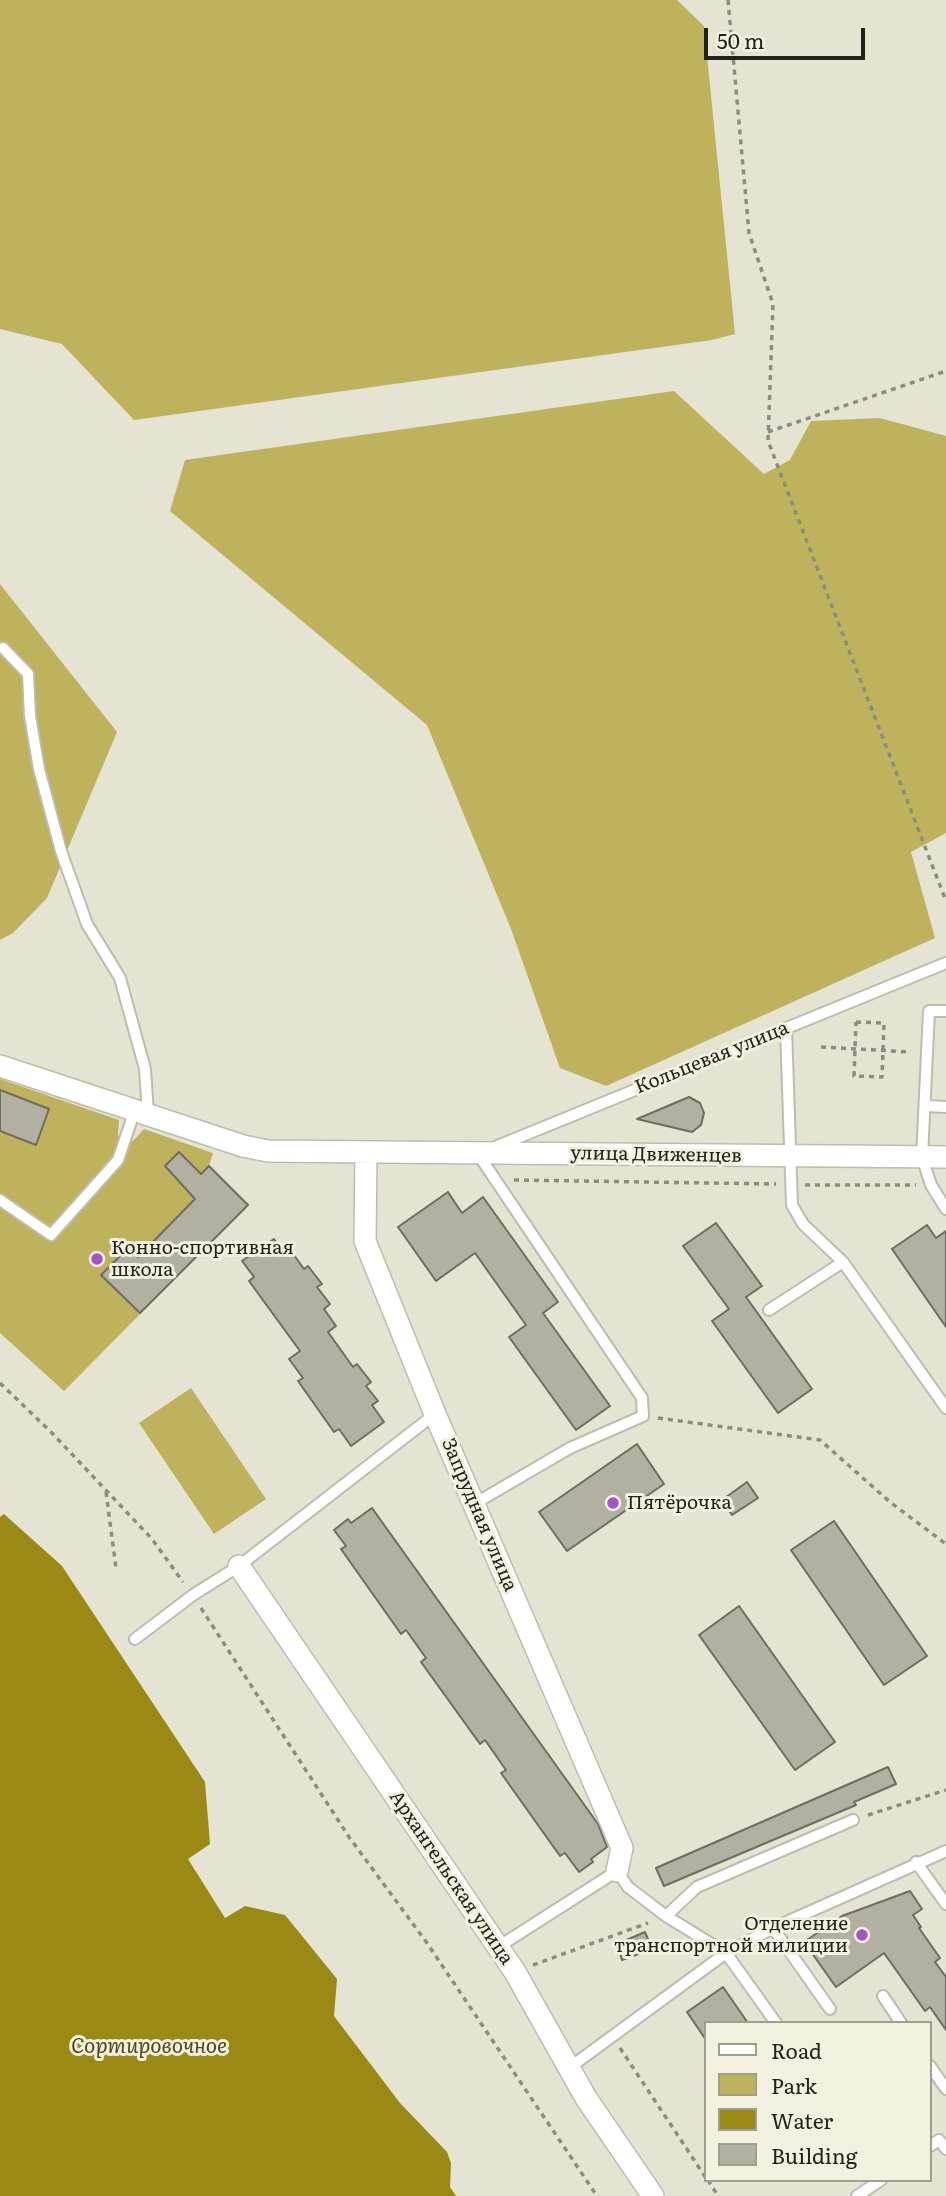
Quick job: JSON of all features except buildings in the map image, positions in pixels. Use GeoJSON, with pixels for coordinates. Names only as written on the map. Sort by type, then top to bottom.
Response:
{"type":"FeatureCollection","features":[{"type":"Feature","properties":{"kind":"street","name":"улица Движенцев"},"geometry":{"type":"LineString","coordinates":[[0,1066],[243,1146],[268,1151],[946,1157]]}},
{"type":"Feature","properties":{"kind":"street","name":"Запрудная улица"},"geometry":{"type":"LineString","coordinates":[[366,1153],[365,1241],[435,1414],[622,1848],[617,1871]]}},
{"type":"Feature","properties":{"kind":"street","name":"Архангельская улица"},"geometry":{"type":"LineString","coordinates":[[239,1566],[515,1972],[586,2098],[653,2196]]}},
{"type":"Feature","properties":{"kind":"lane"},"geometry":{"type":"LineString","coordinates":[[0,1200],[51,1236],[118,1160],[141,1112],[145,1069],[120,978],[88,924],[61,851],[39,769],[30,716],[28,674],[4,649]]}},
{"type":"Feature","properties":{"kind":"lane","name":"Кольцевая улица"},"geometry":{"type":"LineString","coordinates":[[478,1154],[946,963]]}},
{"type":"Feature","properties":{"kind":"lane"},"geometry":{"type":"LineString","coordinates":[[946,1011],[929,1012],[922,1157],[932,1185],[946,1209]]}},
{"type":"Feature","properties":{"kind":"lane"},"geometry":{"type":"LineString","coordinates":[[786,1028],[792,1205],[803,1224],[843,1262],[946,1408]]}},
{"type":"Feature","properties":{"kind":"lane"},"geometry":{"type":"LineString","coordinates":[[925,1106],[946,1107]]}},
{"type":"Feature","properties":{"kind":"lane"},"geometry":{"type":"LineString","coordinates":[[474,1504],[570,1448],[643,1416],[642,1398],[478,1154]]}},
{"type":"Feature","properties":{"kind":"lane"},"geometry":{"type":"LineString","coordinates":[[769,1310],[843,1262]]}},
{"type":"Feature","properties":{"kind":"lane"},"geometry":{"type":"LineString","coordinates":[[135,1639],[192,1595],[239,1566],[435,1414]]}},
{"type":"Feature","properties":{"kind":"lane"},"geometry":{"type":"LineString","coordinates":[[666,1916],[697,1887],[853,1820]]}},
{"type":"Feature","properties":{"kind":"lane"},"geometry":{"type":"LineString","coordinates":[[569,2068],[726,1953],[773,1928],[916,1862],[946,1851]]}},
{"type":"Feature","properties":{"kind":"lane"},"geometry":{"type":"LineString","coordinates":[[916,1862],[946,1904]]}},
{"type":"Feature","properties":{"kind":"lane"},"geometry":{"type":"LineString","coordinates":[[498,1947],[617,1871],[628,1887],[666,1916],[726,1953],[775,2021]]}},
{"type":"Feature","properties":{"kind":"lane"},"geometry":{"type":"LineString","coordinates":[[773,1928],[830,2009]]}},
{"type":"Feature","properties":{"kind":"lane"},"geometry":{"type":"LineString","coordinates":[[883,1996],[900,2021]]}},
{"type":"Feature","properties":{"kind":"lane"},"geometry":{"type":"LineString","coordinates":[[932,2069],[946,2088]]}},
{"type":"Feature","properties":{"kind":"lane"},"geometry":{"type":"LineString","coordinates":[[858,2196],[878,2182]]}},
{"type":"Feature","properties":{"kind":"path"},"geometry":{"type":"LineString","coordinates":[[728,0],[749,233],[773,304],[768,441],[946,901]]}},
{"type":"Feature","properties":{"kind":"path"},"geometry":{"type":"LineString","coordinates":[[768,432],[946,371]]}},
{"type":"Feature","properties":{"kind":"path"},"geometry":{"type":"LineString","coordinates":[[856,1021],[884,1023],[882,1077],[854,1076],[855,1049],[856,1021]]}},
{"type":"Feature","properties":{"kind":"path"},"geometry":{"type":"LineString","coordinates":[[821,1047],[927,1053]]}},
{"type":"Feature","properties":{"kind":"path"},"geometry":{"type":"LineString","coordinates":[[495,1180],[932,1185]]}},
{"type":"Feature","properties":{"kind":"path"},"geometry":{"type":"LineString","coordinates":[[0,1383],[52,1433],[152,1538],[349,1836],[427,1943],[597,2196]]}},
{"type":"Feature","properties":{"kind":"path"},"geometry":{"type":"LineString","coordinates":[[643,1416],[820,1440],[890,1502],[946,1544]]}},
{"type":"Feature","properties":{"kind":"path"},"geometry":{"type":"LineString","coordinates":[[106,1490],[116,1568]]}},
{"type":"Feature","properties":{"kind":"path"},"geometry":{"type":"LineString","coordinates":[[853,1820],[946,1790]]}},
{"type":"Feature","properties":{"kind":"path"},"geometry":{"type":"LineString","coordinates":[[515,1972],[666,1916]]}},
{"type":"Feature","properties":{"kind":"path"},"geometry":{"type":"LineString","coordinates":[[612,2036],[704,2174]]}},
{"type":"Feature","properties":{"kind":"green space"},"geometry":{"type":"Polygon","coordinates":[[[0,0],[677,0],[704,26],[735,334],[712,340],[134,420],[62,344],[0,329],[0,0]]]}},
{"type":"Feature","properties":{"kind":"green space"},"geometry":{"type":"Polygon","coordinates":[[[674,391],[764,474],[790,460],[811,421],[880,418],[946,436],[946,833],[911,852],[935,938],[606,1086],[560,1068],[511,929],[427,725],[170,511],[185,460],[674,391]]]}},
{"type":"Feature","properties":{"kind":"green space"},"geometry":{"type":"Polygon","coordinates":[[[0,584],[117,732],[47,898],[13,933],[0,940],[0,584]]]}},
{"type":"Feature","properties":{"kind":"green space","name":"Конно-спортивная школа"},"geometry":{"type":"Polygon","coordinates":[[[0,1079],[119,1120],[118,1136],[133,1141],[144,1129],[213,1153],[209,1166],[248,1205],[64,1391],[0,1333],[0,1079]]]}},
{"type":"Feature","properties":{"kind":"green space"},"geometry":{"type":"Polygon","coordinates":[[[191,1388],[266,1499],[214,1534],[139,1423],[191,1388]]]}},
{"type":"Feature","properties":{"kind":"water","name":"Сортировочное"},"geometry":{"type":"Polygon","coordinates":[[[4,1514],[62,1566],[205,1782],[210,1844],[188,1859],[225,1918],[245,1906],[285,1915],[337,1979],[334,2016],[400,2103],[447,2152],[451,2163],[450,2187],[456,2196],[0,2196],[0,1517],[4,1514]]]}},
{"type":"Feature","properties":{"kind":"place","name":"Конно-спортивная школа"},"geometry":{"type":"Point","coordinates":[97,1259]}},
{"type":"Feature","properties":{"kind":"place","name":"Пятёрочка"},"geometry":{"type":"Point","coordinates":[613,1503]}},
{"type":"Feature","properties":{"kind":"place","name":"Отделение транспортной милиции"},"geometry":{"type":"Point","coordinates":[862,1935]}}]}
